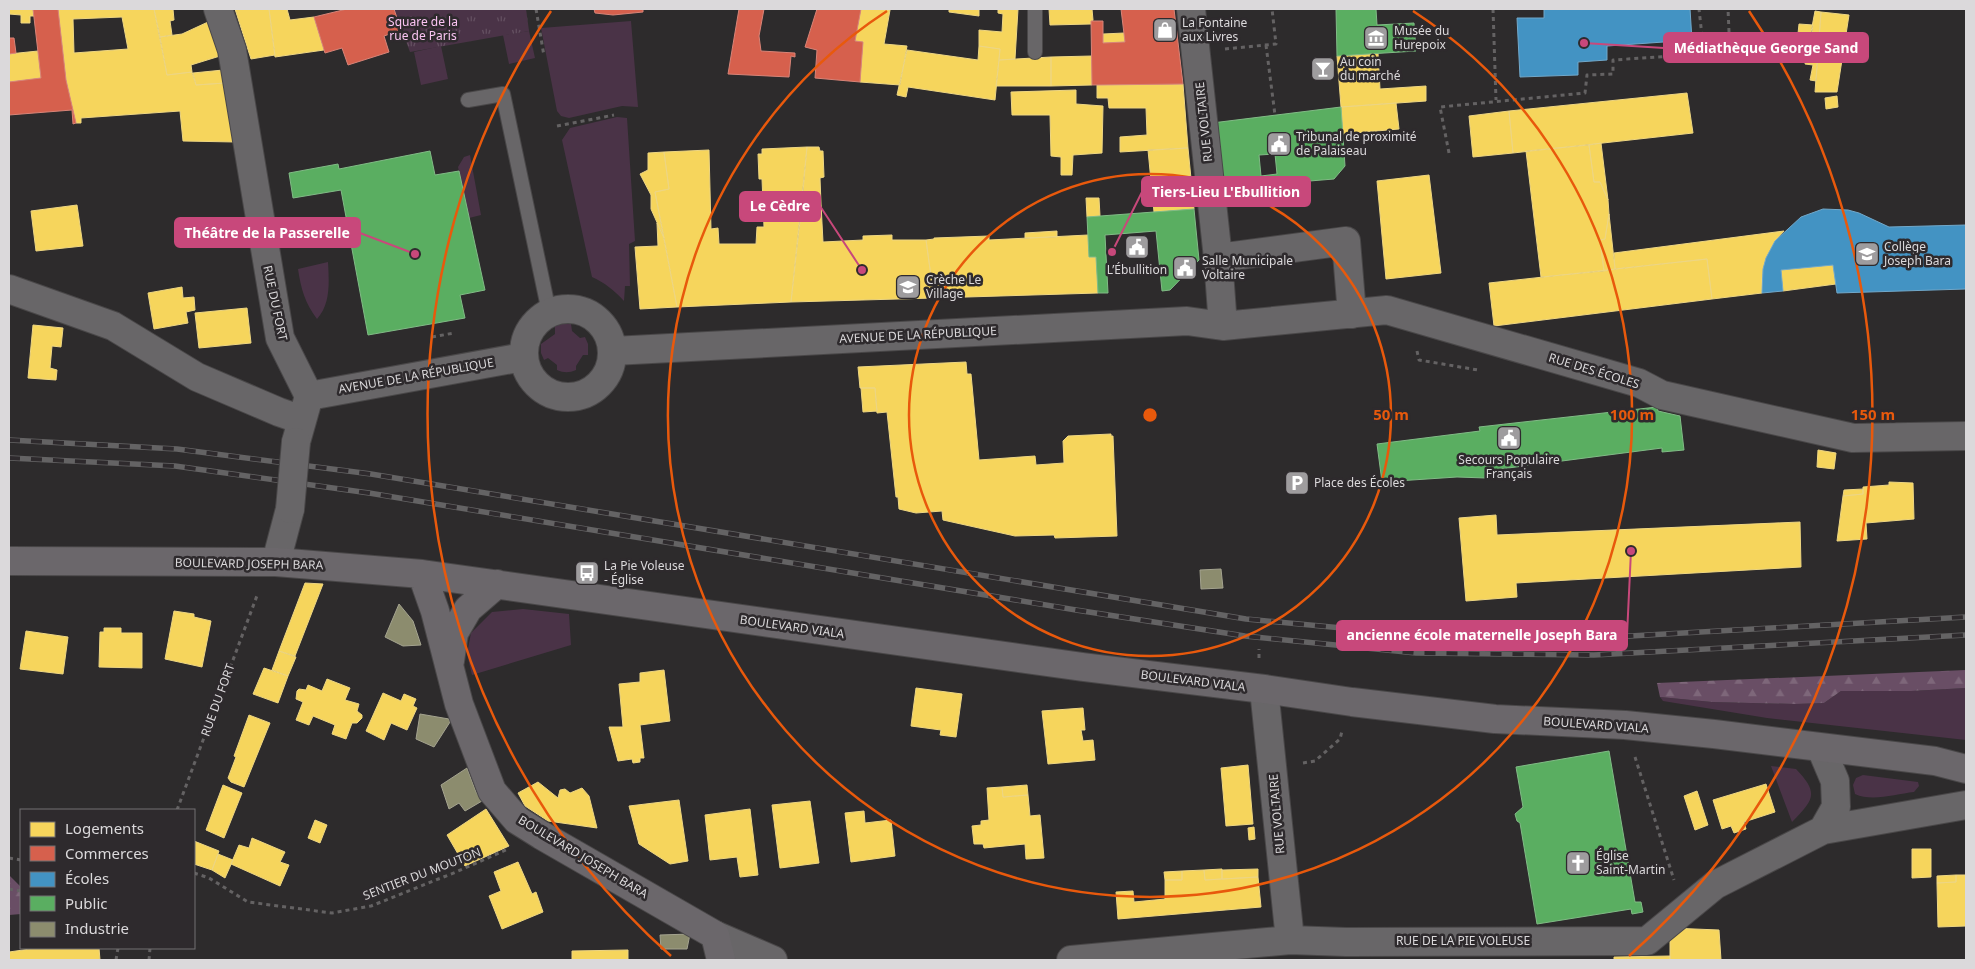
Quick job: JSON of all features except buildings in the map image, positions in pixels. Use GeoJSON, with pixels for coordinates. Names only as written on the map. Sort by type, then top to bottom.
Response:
{"type":"FeatureCollection","features":[{"type":"Feature","properties":{"kind":"street","name":"RUE DU FORT"},"geometry":{"type":"LineString","coordinates":[[218,9],[232,50],[280,338],[302,419]]}},
{"type":"Feature","properties":{"kind":"street","name":"RUE VOLTAIRE"},"geometry":{"type":"LineString","coordinates":[[1191,9],[1218,258],[1223,326]]}},
{"type":"Feature","properties":{"kind":"street"},"geometry":{"type":"LineString","coordinates":[[1218,258],[1346,241],[1352,314]]}},
{"type":"Feature","properties":{"kind":"street"},"geometry":{"type":"LineString","coordinates":[[9,289],[112,326],[197,377],[280,412],[302,419],[290,509],[276,562]]}},
{"type":"Feature","properties":{"kind":"street"},"geometry":{"type":"LineString","coordinates":[[573,308],[585,311],[596,318],[610,338],[613,350],[611,366],[604,379],[592,390],[579,396],[563,397],[548,393],[536,384],[527,371],[523,356],[529,330],[540,318],[549,312],[573,308]]}},
{"type":"Feature","properties":{"kind":"street","name":"RUE DES ÉCOLES"},"geometry":{"type":"LineString","coordinates":[[1223,326],[1387,310],[1639,383],[1662,395],[1853,438],[1966,436]]}},
{"type":"Feature","properties":{"kind":"street","name":"AVENUE DE LA RÉPUBLIQUE"},"geometry":{"type":"LineString","coordinates":[[613,350],[1186,321],[1223,326]]}},
{"type":"Feature","properties":{"kind":"street","name":"AVENUE DE LA RÉPUBLIQUE"},"geometry":{"type":"LineString","coordinates":[[302,419],[523,356]]}},
{"type":"Feature","properties":{"kind":"street","name":"BOULEVARD JOSEPH BARA"},"geometry":{"type":"LineString","coordinates":[[9,562],[248,561],[422,574],[435,611],[459,704],[492,791],[517,820],[718,947],[773,960]]}},
{"type":"Feature","properties":{"kind":"street","name":"BOULEVARD VIALA"},"geometry":{"type":"LineString","coordinates":[[422,574],[1083,668],[1264,689],[1352,702],[1495,719],[1625,725],[1714,734],[1935,761],[1966,769]]}},
{"type":"Feature","properties":{"kind":"street","name":"BOULEVARD JOSEPH BARA"},"geometry":{"type":"LineString","coordinates":[[449,666],[454,633],[468,609],[496,584]]}},
{"type":"Feature","properties":{"kind":"street","name":"RUE VOLTAIRE"},"geometry":{"type":"LineString","coordinates":[[1264,689],[1290,940]]}},
{"type":"Feature","properties":{"kind":"street"},"geometry":{"type":"LineString","coordinates":[[1821,748],[1835,781],[1836,807],[1823,830]]}},
{"type":"Feature","properties":{"kind":"street","name":"RUE DE LA PIE VOLEUSE"},"geometry":{"type":"LineString","coordinates":[[1071,960],[1290,940],[1346,942],[1647,941],[1715,886],[1823,830],[1966,805]]}},
{"type":"Feature","properties":{"kind":"street"},"geometry":{"type":"LineString","coordinates":[[1290,940],[1314,960]]}},
{"type":"Feature","properties":{"kind":"lane"},"geometry":{"type":"LineString","coordinates":[[1035,52],[1036,9]]}},
{"type":"Feature","properties":{"kind":"lane"},"geometry":{"type":"LineString","coordinates":[[468,100],[503,94],[549,312]]}},
{"type":"Feature","properties":{"kind":"path"},"geometry":{"type":"LineString","coordinates":[[536,9],[544,56]]}},
{"type":"Feature","properties":{"kind":"path"},"geometry":{"type":"LineString","coordinates":[[1196,52],[1276,44],[1272,9]]}},
{"type":"Feature","properties":{"kind":"path"},"geometry":{"type":"LineString","coordinates":[[1493,9],[1496,100]]}},
{"type":"Feature","properties":{"kind":"path"},"geometry":{"type":"LineString","coordinates":[[1699,9],[1704,54]]}},
{"type":"Feature","properties":{"kind":"path"},"geometry":{"type":"LineString","coordinates":[[1449,153],[1440,107],[1496,100],[1585,93],[1587,75],[1613,74],[1613,60],[1730,54],[1728,9]]}},
{"type":"Feature","properties":{"kind":"path"},"geometry":{"type":"LineString","coordinates":[[1266,45],[1275,115]]}},
{"type":"Feature","properties":{"kind":"path"},"geometry":{"type":"LineString","coordinates":[[557,126],[614,115]]}},
{"type":"Feature","properties":{"kind":"path"},"geometry":{"type":"LineString","coordinates":[[432,337],[454,333]]}},
{"type":"Feature","properties":{"kind":"path","name":"RUE DU FORT"},"geometry":{"type":"LineString","coordinates":[[178,809],[258,594],[248,561]]}},
{"type":"Feature","properties":{"kind":"path"},"geometry":{"type":"LineString","coordinates":[[1258,661],[1260,649]]}},
{"type":"Feature","properties":{"kind":"path"},"geometry":{"type":"LineString","coordinates":[[1273,768],[1315,761],[1340,739],[1352,702]]}},
{"type":"Feature","properties":{"kind":"path"},"geometry":{"type":"LineString","coordinates":[[1625,725],[1684,911]]}},
{"type":"Feature","properties":{"kind":"path","name":"SENTIER DU MOUTON"},"geometry":{"type":"LineString","coordinates":[[195,873],[209,878],[248,902],[332,914],[371,906],[541,835]]}},
{"type":"Feature","properties":{"kind":"green space","name":"Square de la rue de Paris"},"geometry":{"type":"Polygon","coordinates":[[[394,9],[526,9],[529,31],[410,52],[394,9]]]}},
{"type":"Feature","properties":{"kind":"green space"},"geometry":{"type":"Polygon","coordinates":[[[631,21],[638,107],[622,106],[569,118],[561,116],[557,111],[541,28],[631,21]]]}},
{"type":"Feature","properties":{"kind":"green space"},"geometry":{"type":"Polygon","coordinates":[[[529,31],[535,58],[509,64],[503,35],[529,31]]]}},
{"type":"Feature","properties":{"kind":"green space"},"geometry":{"type":"Polygon","coordinates":[[[441,46],[448,79],[421,85],[414,52],[441,46]]]}},
{"type":"Feature","properties":{"kind":"green space"},"geometry":{"type":"Polygon","coordinates":[[[617,117],[627,118],[635,241],[629,244],[630,286],[625,286],[624,301],[609,287],[592,277],[562,140],[570,128],[617,117]]]}},
{"type":"Feature","properties":{"kind":"green space"},"geometry":{"type":"Polygon","coordinates":[[[470,155],[481,215],[469,218],[458,167],[464,157],[470,155]]]}},
{"type":"Feature","properties":{"kind":"green space"},"geometry":{"type":"Polygon","coordinates":[[[328,262],[329,284],[327,299],[322,313],[317,319],[304,296],[298,269],[328,262]]]}},
{"type":"Feature","properties":{"kind":"green space"},"geometry":{"type":"Polygon","coordinates":[[[558,324],[571,324],[572,331],[580,338],[585,337],[588,344],[588,355],[583,355],[576,366],[576,370],[562,372],[557,370],[557,365],[548,358],[544,360],[541,353],[541,344],[555,334],[555,326],[558,324]]]}},
{"type":"Feature","properties":{"kind":"green space"},"geometry":{"type":"Polygon","coordinates":[[[523,609],[569,614],[571,645],[472,675],[467,654],[471,633],[492,612],[523,609]]]}},
{"type":"Feature","properties":{"kind":"green space"},"geometry":{"type":"Polygon","coordinates":[[[1966,670],[1966,688],[1911,691],[1841,691],[1824,703],[1712,702],[1660,697],[1657,683],[1966,670]]]}},
{"type":"Feature","properties":{"kind":"green space"},"geometry":{"type":"Polygon","coordinates":[[[1966,688],[1966,740],[1767,718],[1663,701],[1660,697],[1712,702],[1795,704],[1824,703],[1841,691],[1911,691],[1966,688]]]}},
{"type":"Feature","properties":{"kind":"green space"},"geometry":{"type":"Polygon","coordinates":[[[1771,766],[1796,769],[1804,778],[1811,791],[1809,802],[1792,822],[1771,766]]]}},
{"type":"Feature","properties":{"kind":"green space"},"geometry":{"type":"Polygon","coordinates":[[[1863,775],[1918,782],[1919,786],[1914,792],[1884,797],[1862,796],[1855,794],[1853,785],[1856,778],[1863,775]]]}},
{"type":"Feature","properties":{"kind":"green space"},"geometry":{"type":"Polygon","coordinates":[[[9,875],[20,886],[20,914],[9,915],[9,875]]]}},
{"type":"Feature","properties":{"kind":"railway"},"geometry":{"type":"LineString","coordinates":[[9,440],[177,449],[371,474],[1246,619],[1417,635],[1595,638],[1966,617]]}},
{"type":"Feature","properties":{"kind":"railway"},"geometry":{"type":"LineString","coordinates":[[9,458],[175,466],[369,493],[1076,610],[1245,636],[1416,653],[1594,655],[1966,635]]}},
{"type":"Feature","properties":{"kind":"place","name":"La Fontaine aux Livres"},"geometry":{"type":"Point","coordinates":[1165,30]}},
{"type":"Feature","properties":{"kind":"place","name":"Musée du Hurepoix"},"geometry":{"type":"Point","coordinates":[1376,38]}},
{"type":"Feature","properties":{"kind":"place","name":"Médiathèque George Sand"},"geometry":{"type":"Point","coordinates":[1584,43]}},
{"type":"Feature","properties":{"kind":"place","name":"Au coin du marché"},"geometry":{"type":"Point","coordinates":[1323,69]}},
{"type":"Feature","properties":{"kind":"place","name":"Tribunal de proximité de Palaiseau"},"geometry":{"type":"Point","coordinates":[1279,144]}},
{"type":"Feature","properties":{"kind":"place","name":"L’Ébullition"},"geometry":{"type":"Point","coordinates":[1137,247]}},
{"type":"Feature","properties":{"kind":"place","name":"Tiers-Lieu L'Ebullition"},"geometry":{"type":"Point","coordinates":[1112,252]}},
{"type":"Feature","properties":{"kind":"place","name":"Théâtre de la Passerelle"},"geometry":{"type":"Point","coordinates":[415,254]}},
{"type":"Feature","properties":{"kind":"place","name":"Collège Joseph Bara"},"geometry":{"type":"Point","coordinates":[1867,254]}},
{"type":"Feature","properties":{"kind":"place","name":"Salle Municipale Voltaire"},"geometry":{"type":"Point","coordinates":[1185,268]}},
{"type":"Feature","properties":{"kind":"place","name":"Le Cèdre"},"geometry":{"type":"Point","coordinates":[862,270]}},
{"type":"Feature","properties":{"kind":"place","name":"Crèche Le Village"},"geometry":{"type":"Point","coordinates":[908,287]}},
{"type":"Feature","properties":{"kind":"place","name":"Secours Populaire Français"},"geometry":{"type":"Point","coordinates":[1509,438]}},
{"type":"Feature","properties":{"kind":"place","name":"Place des Écoles"},"geometry":{"type":"Point","coordinates":[1297,483]}},
{"type":"Feature","properties":{"kind":"place","name":"ancienne école maternelle Joseph Bara"},"geometry":{"type":"Point","coordinates":[1631,551]}},
{"type":"Feature","properties":{"kind":"place","name":"La Pie Voleuse - Église"},"geometry":{"type":"Point","coordinates":[587,573]}},
{"type":"Feature","properties":{"kind":"place","name":"Église Saint-Martin"},"geometry":{"type":"Point","coordinates":[1578,863]}}]}
